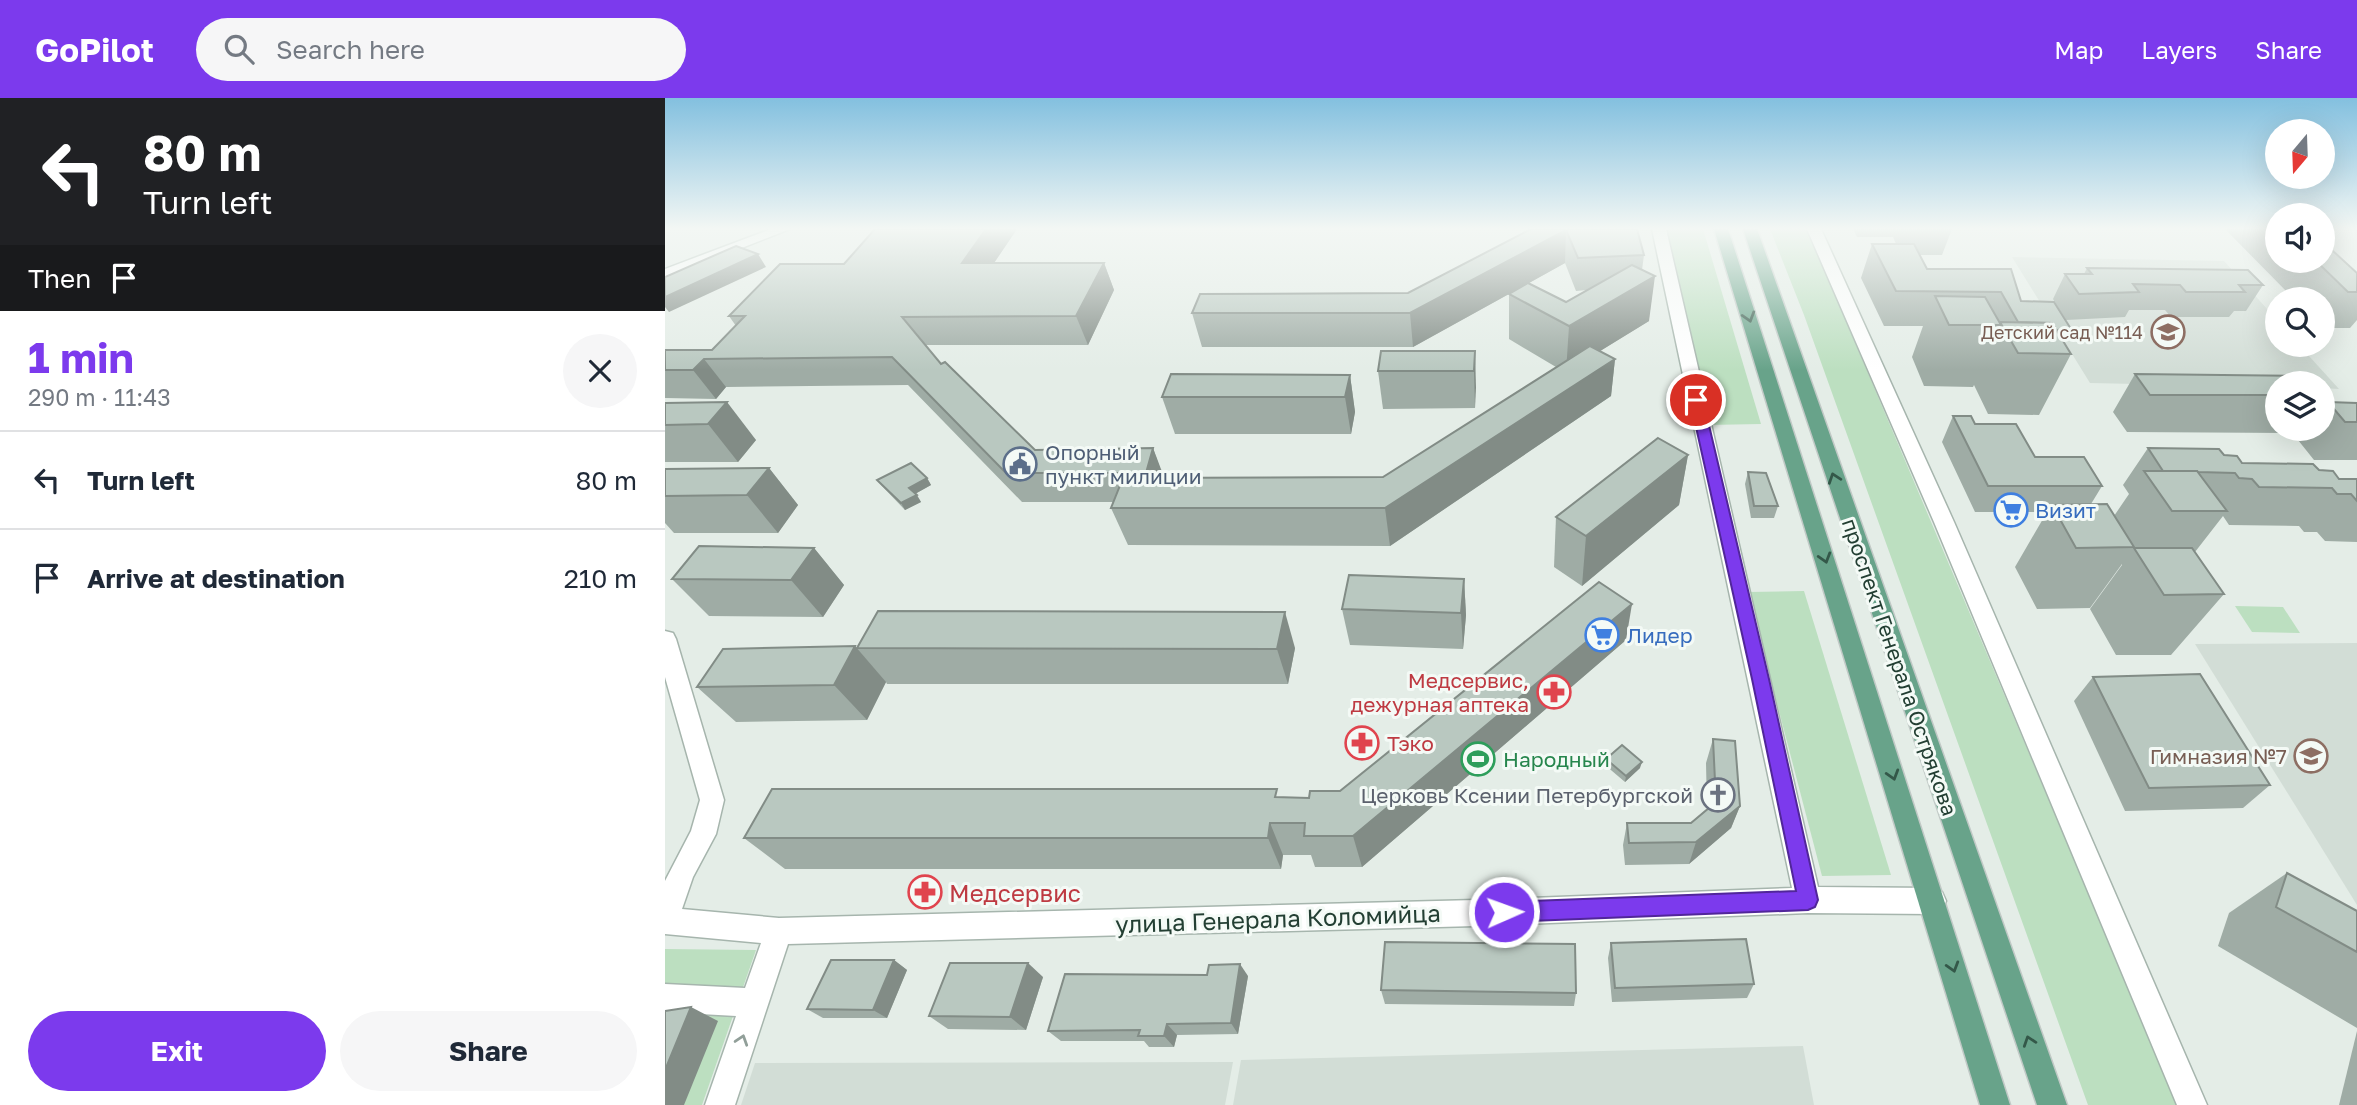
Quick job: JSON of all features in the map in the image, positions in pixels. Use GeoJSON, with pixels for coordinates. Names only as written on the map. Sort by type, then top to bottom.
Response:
{"type":"FeatureCollection","features":[{"type":"Feature","properties":{"kind":"main road","name":"проспект Генерала Острякова"},"geometry":{"type":"LineString","coordinates":[[1736,276],[1995,1105]]}},
{"type":"Feature","properties":{"kind":"main road","name":"проспект Генерала Острякова"},"geometry":{"type":"LineString","coordinates":[[1766,276],[2052,1105]]}},
{"type":"Feature","properties":{"kind":"street"},"geometry":{"type":"LineString","coordinates":[[1669,276],[1808,900]]}},
{"type":"Feature","properties":{"kind":"street"},"geometry":{"type":"LineString","coordinates":[[1835,276],[1944,522],[2192,1105]]}},
{"type":"Feature","properties":{"kind":"street"},"geometry":{"type":"LineString","coordinates":[[665,639],[712,800],[703,834],[681,873],[665,920]]}},
{"type":"Feature","properties":{"kind":"street","name":"улица Генерала Коломийца"},"geometry":{"type":"LineString","coordinates":[[665,920],[779,931],[1476,913],[1808,900],[1933,901]]}},
{"type":"Feature","properties":{"kind":"street"},"geometry":{"type":"LineString","coordinates":[[720,1105],[779,931]]}},
{"type":"Feature","properties":{"kind":"street"},"geometry":{"type":"LineString","coordinates":[[665,998],[754,1003]]}},
{"type":"Feature","properties":{"kind":"shaded area","name":"Детский сад №114"},"geometry":{"type":"Polygon","coordinates":[[[2024,276],[2237,276],[2265,307],[2265,357],[2310,357],[2323,371],[2265,371],[2265,387],[2090,383],[2024,276]]]}},
{"type":"Feature","properties":{"kind":"shaded area","name":"Гимназия №7"},"geometry":{"type":"Polygon","coordinates":[[[2357,643],[2357,905],[2195,644],[2357,643]]]}},
{"type":"Feature","properties":{"kind":"shaded area"},"geometry":{"type":"Polygon","coordinates":[[[1803,1046],[1814,1105],[1233,1105],[1241,1060],[1803,1046]]]}},
{"type":"Feature","properties":{"kind":"shaded area"},"geometry":{"type":"Polygon","coordinates":[[[1233,1062],[1225,1105],[741,1105],[755,1063],[1233,1062]]]}},
{"type":"Feature","properties":{"kind":"green space"},"geometry":{"type":"Polygon","coordinates":[[[1675,276],[1717,276],[1761,424],[1708,425],[1675,276]]]}},
{"type":"Feature","properties":{"kind":"green space"},"geometry":{"type":"Polygon","coordinates":[[[1789,276],[1827,276],[2178,1105],[2088,1105],[1789,276]]]}},
{"type":"Feature","properties":{"kind":"green space"},"geometry":{"type":"Polygon","coordinates":[[[1804,591],[1891,875],[1822,876],[1748,592],[1804,591]]]}},
{"type":"Feature","properties":{"kind":"green space"},"geometry":{"type":"Polygon","coordinates":[[[2235,606],[2283,607],[2300,633],[2252,632],[2235,606]]]}},
{"type":"Feature","properties":{"kind":"green space"},"geometry":{"type":"Polygon","coordinates":[[[665,949],[756,950],[702,1105],[665,1105],[665,949]]]}},
{"type":"Feature","properties":{"kind":"building"},"geometry":{"type":"Polygon","coordinates":[[[667,276],[710,276],[665,297],[665,277],[667,276]]]}},
{"type":"Feature","properties":{"kind":"building"},"geometry":{"type":"Polygon","coordinates":[[[768,276],[1097,276],[1076,316],[902,317],[941,364],[945,362],[1035,450],[1153,448],[1146,473],[1006,473],[892,357],[704,359],[693,370],[665,370],[665,350],[712,350],[745,316],[729,316],[768,276]]]}},
{"type":"Feature","properties":{"kind":"building"},"geometry":{"type":"Polygon","coordinates":[[[1441,276],[1480,276],[1410,313],[1192,313],[1200,294],[1408,293],[1441,276]]]}},
{"type":"Feature","properties":{"kind":"building"},"geometry":{"type":"Polygon","coordinates":[[[1612,276],[1655,276],[1569,326],[1509,294],[1528,283],[1566,302],[1612,276]]]}},
{"type":"Feature","properties":{"kind":"building"},"geometry":{"type":"Polygon","coordinates":[[[1888,276],[2013,276],[2021,301],[2054,302],[2071,329],[2056,330],[2052,323],[2018,322],[2001,292],[1896,291],[1888,276]]]}},
{"type":"Feature","properties":{"kind":"building"},"geometry":{"type":"Polygon","coordinates":[[[2066,276],[2254,276],[2263,285],[2239,285],[2245,292],[2186,292],[2180,285],[2133,284],[2139,292],[2079,294],[2066,276]]]}},
{"type":"Feature","properties":{"kind":"building"},"geometry":{"type":"Polygon","coordinates":[[[2331,276],[2357,276],[2357,292],[2348,292],[2331,276]]]}},
{"type":"Feature","properties":{"kind":"building"},"geometry":{"type":"Polygon","coordinates":[[[1935,296],[1985,297],[2001,325],[1949,325],[1935,296]]]}},
{"type":"Feature","properties":{"kind":"building"},"geometry":{"type":"Polygon","coordinates":[[[2000,322],[2052,323],[2071,354],[2018,353],[2000,322]]]}},
{"type":"Feature","properties":{"kind":"building"},"geometry":{"type":"Polygon","coordinates":[[[1590,346],[1615,359],[1385,508],[1111,508],[1123,478],[1383,477],[1590,346]]]}},
{"type":"Feature","properties":{"kind":"building"},"geometry":{"type":"Polygon","coordinates":[[[1381,351],[1475,351],[1474,371],[1378,371],[1381,351]]]}},
{"type":"Feature","properties":{"kind":"building"},"geometry":{"type":"Polygon","coordinates":[[[1171,374],[1350,375],[1345,397],[1162,397],[1171,374]]]}},
{"type":"Feature","properties":{"kind":"building"},"geometry":{"type":"Polygon","coordinates":[[[2135,374],[2265,376],[2265,395],[2150,395],[2135,374]]]}},
{"type":"Feature","properties":{"kind":"building"},"geometry":{"type":"Polygon","coordinates":[[[727,402],[708,424],[665,425],[665,403],[727,402]]]}},
{"type":"Feature","properties":{"kind":"building"},"geometry":{"type":"Polygon","coordinates":[[[2335,402],[2357,403],[2357,422],[2345,422],[2335,410],[2335,402]]]}},
{"type":"Feature","properties":{"kind":"building"},"geometry":{"type":"Polygon","coordinates":[[[1953,416],[1971,416],[1975,424],[2016,424],[2035,457],[2084,457],[2102,486],[1988,486],[1953,416]]]}},
{"type":"Feature","properties":{"kind":"building"},"geometry":{"type":"Polygon","coordinates":[[[1658,438],[1688,455],[1586,536],[1556,517],[1658,438]]]}},
{"type":"Feature","properties":{"kind":"building"},"geometry":{"type":"Polygon","coordinates":[[[2148,448],[2219,449],[2224,455],[2237,456],[2242,463],[2313,464],[2319,470],[2333,471],[2339,479],[2357,479],[2357,501],[2351,494],[2337,494],[2332,488],[2259,487],[2252,479],[2239,478],[2235,473],[2163,471],[2148,448]]]}},
{"type":"Feature","properties":{"kind":"building"},"geometry":{"type":"Polygon","coordinates":[[[911,463],[927,478],[909,488],[917,495],[901,503],[877,480],[911,463]]]}},
{"type":"Feature","properties":{"kind":"building"},"geometry":{"type":"Polygon","coordinates":[[[769,468],[747,495],[665,496],[665,469],[769,468]]]}},
{"type":"Feature","properties":{"kind":"building"},"geometry":{"type":"Polygon","coordinates":[[[2144,471],[2197,471],[2227,511],[2172,511],[2144,471]]]}},
{"type":"Feature","properties":{"kind":"building"},"geometry":{"type":"Polygon","coordinates":[[[1748,472],[1766,473],[1778,506],[1754,506],[1748,472]]]}},
{"type":"Feature","properties":{"kind":"building"},"geometry":{"type":"Polygon","coordinates":[[[2107,504],[2134,547],[2076,548],[2052,505],[2107,504]]]}},
{"type":"Feature","properties":{"kind":"building"},"geometry":{"type":"Polygon","coordinates":[[[699,546],[814,548],[791,580],[672,579],[699,546]]]}},
{"type":"Feature","properties":{"kind":"building"},"geometry":{"type":"Polygon","coordinates":[[[2134,548],[2192,548],[2224,594],[2164,595],[2134,548]]]}},
{"type":"Feature","properties":{"kind":"building"},"geometry":{"type":"Polygon","coordinates":[[[1349,575],[1464,579],[1461,613],[1342,609],[1349,575]]]}},
{"type":"Feature","properties":{"kind":"building"},"geometry":{"type":"Polygon","coordinates":[[[1599,582],[1632,604],[1353,836],[1304,836],[1305,823],[1270,823],[1268,838],[744,838],[772,789],[1277,789],[1275,797],[1309,798],[1310,791],[1340,791],[1599,582]]]}},
{"type":"Feature","properties":{"kind":"building"},"geometry":{"type":"Polygon","coordinates":[[[878,611],[1285,612],[1277,649],[857,648],[878,611]]]}},
{"type":"Feature","properties":{"kind":"building"},"geometry":{"type":"Polygon","coordinates":[[[855,646],[834,685],[697,687],[723,649],[855,646]]]}},
{"type":"Feature","properties":{"kind":"building"},"geometry":{"type":"Polygon","coordinates":[[[2200,674],[2270,785],[2149,788],[2093,677],[2200,674]]]}},
{"type":"Feature","properties":{"kind":"building"},"geometry":{"type":"Polygon","coordinates":[[[1713,739],[1735,741],[1740,806],[1696,842],[1629,843],[1627,823],[1691,823],[1716,802],[1713,739]]]}},
{"type":"Feature","properties":{"kind":"building"},"geometry":{"type":"Polygon","coordinates":[[[1622,745],[1642,762],[1626,776],[1606,759],[1622,745]]]}},
{"type":"Feature","properties":{"kind":"building"},"geometry":{"type":"Polygon","coordinates":[[[2287,873],[2357,911],[2357,952],[2276,907],[2287,873]]]}},
{"type":"Feature","properties":{"kind":"building"},"geometry":{"type":"Polygon","coordinates":[[[1746,939],[1754,984],[1615,988],[1611,943],[1746,939]]]}},
{"type":"Feature","properties":{"kind":"building"},"geometry":{"type":"Polygon","coordinates":[[[1385,942],[1575,944],[1576,993],[1381,990],[1385,942]]]}},
{"type":"Feature","properties":{"kind":"building"},"geometry":{"type":"Polygon","coordinates":[[[831,960],[894,960],[873,1010],[807,1009],[831,960]]]}},
{"type":"Feature","properties":{"kind":"building"},"geometry":{"type":"Polygon","coordinates":[[[950,963],[1028,963],[1010,1017],[929,1016],[950,963]]]}},
{"type":"Feature","properties":{"kind":"building"},"geometry":{"type":"Polygon","coordinates":[[[1240,964],[1231,1023],[1167,1024],[1164,1036],[1138,1036],[1140,1030],[1048,1031],[1065,974],[1207,975],[1209,965],[1240,964]]]}},
{"type":"Feature","properties":{"kind":"building"},"geometry":{"type":"Polygon","coordinates":[[[691,1007],[665,1070],[665,1011],[691,1007]]]}},
{"type":"Feature","properties":{"kind":"place","name":"Детский сад №114"},"geometry":{"type":"Point","coordinates":[2168,332]}},
{"type":"Feature","properties":{"kind":"place","name":"Опорный пункт милиции"},"geometry":{"type":"Point","coordinates":[1020,464]}},
{"type":"Feature","properties":{"kind":"place","name":"Визит"},"geometry":{"type":"Point","coordinates":[2011,510]}},
{"type":"Feature","properties":{"kind":"place","name":"Лидер"},"geometry":{"type":"Point","coordinates":[1602,635]}},
{"type":"Feature","properties":{"kind":"place","name":"Медсервис, дежурная аптека"},"geometry":{"type":"Point","coordinates":[1554,692]}},
{"type":"Feature","properties":{"kind":"place","name":"Тэко"},"geometry":{"type":"Point","coordinates":[1362,743]}},
{"type":"Feature","properties":{"kind":"place","name":"Гимназия №7"},"geometry":{"type":"Point","coordinates":[2311,756]}},
{"type":"Feature","properties":{"kind":"place","name":"Народный"},"geometry":{"type":"Point","coordinates":[1478,759]}},
{"type":"Feature","properties":{"kind":"place","name":"Церковь Ксении Петербургской"},"geometry":{"type":"Point","coordinates":[1718,795]}},
{"type":"Feature","properties":{"kind":"place","name":"Медсервис"},"geometry":{"type":"Point","coordinates":[925,892]}},
{"type":"Feature","properties":{"kind":"route"},"geometry":{"type":"LineString","coordinates":[[1504,912],[1808,900],[1761,679],[1696,400]]}}]}
